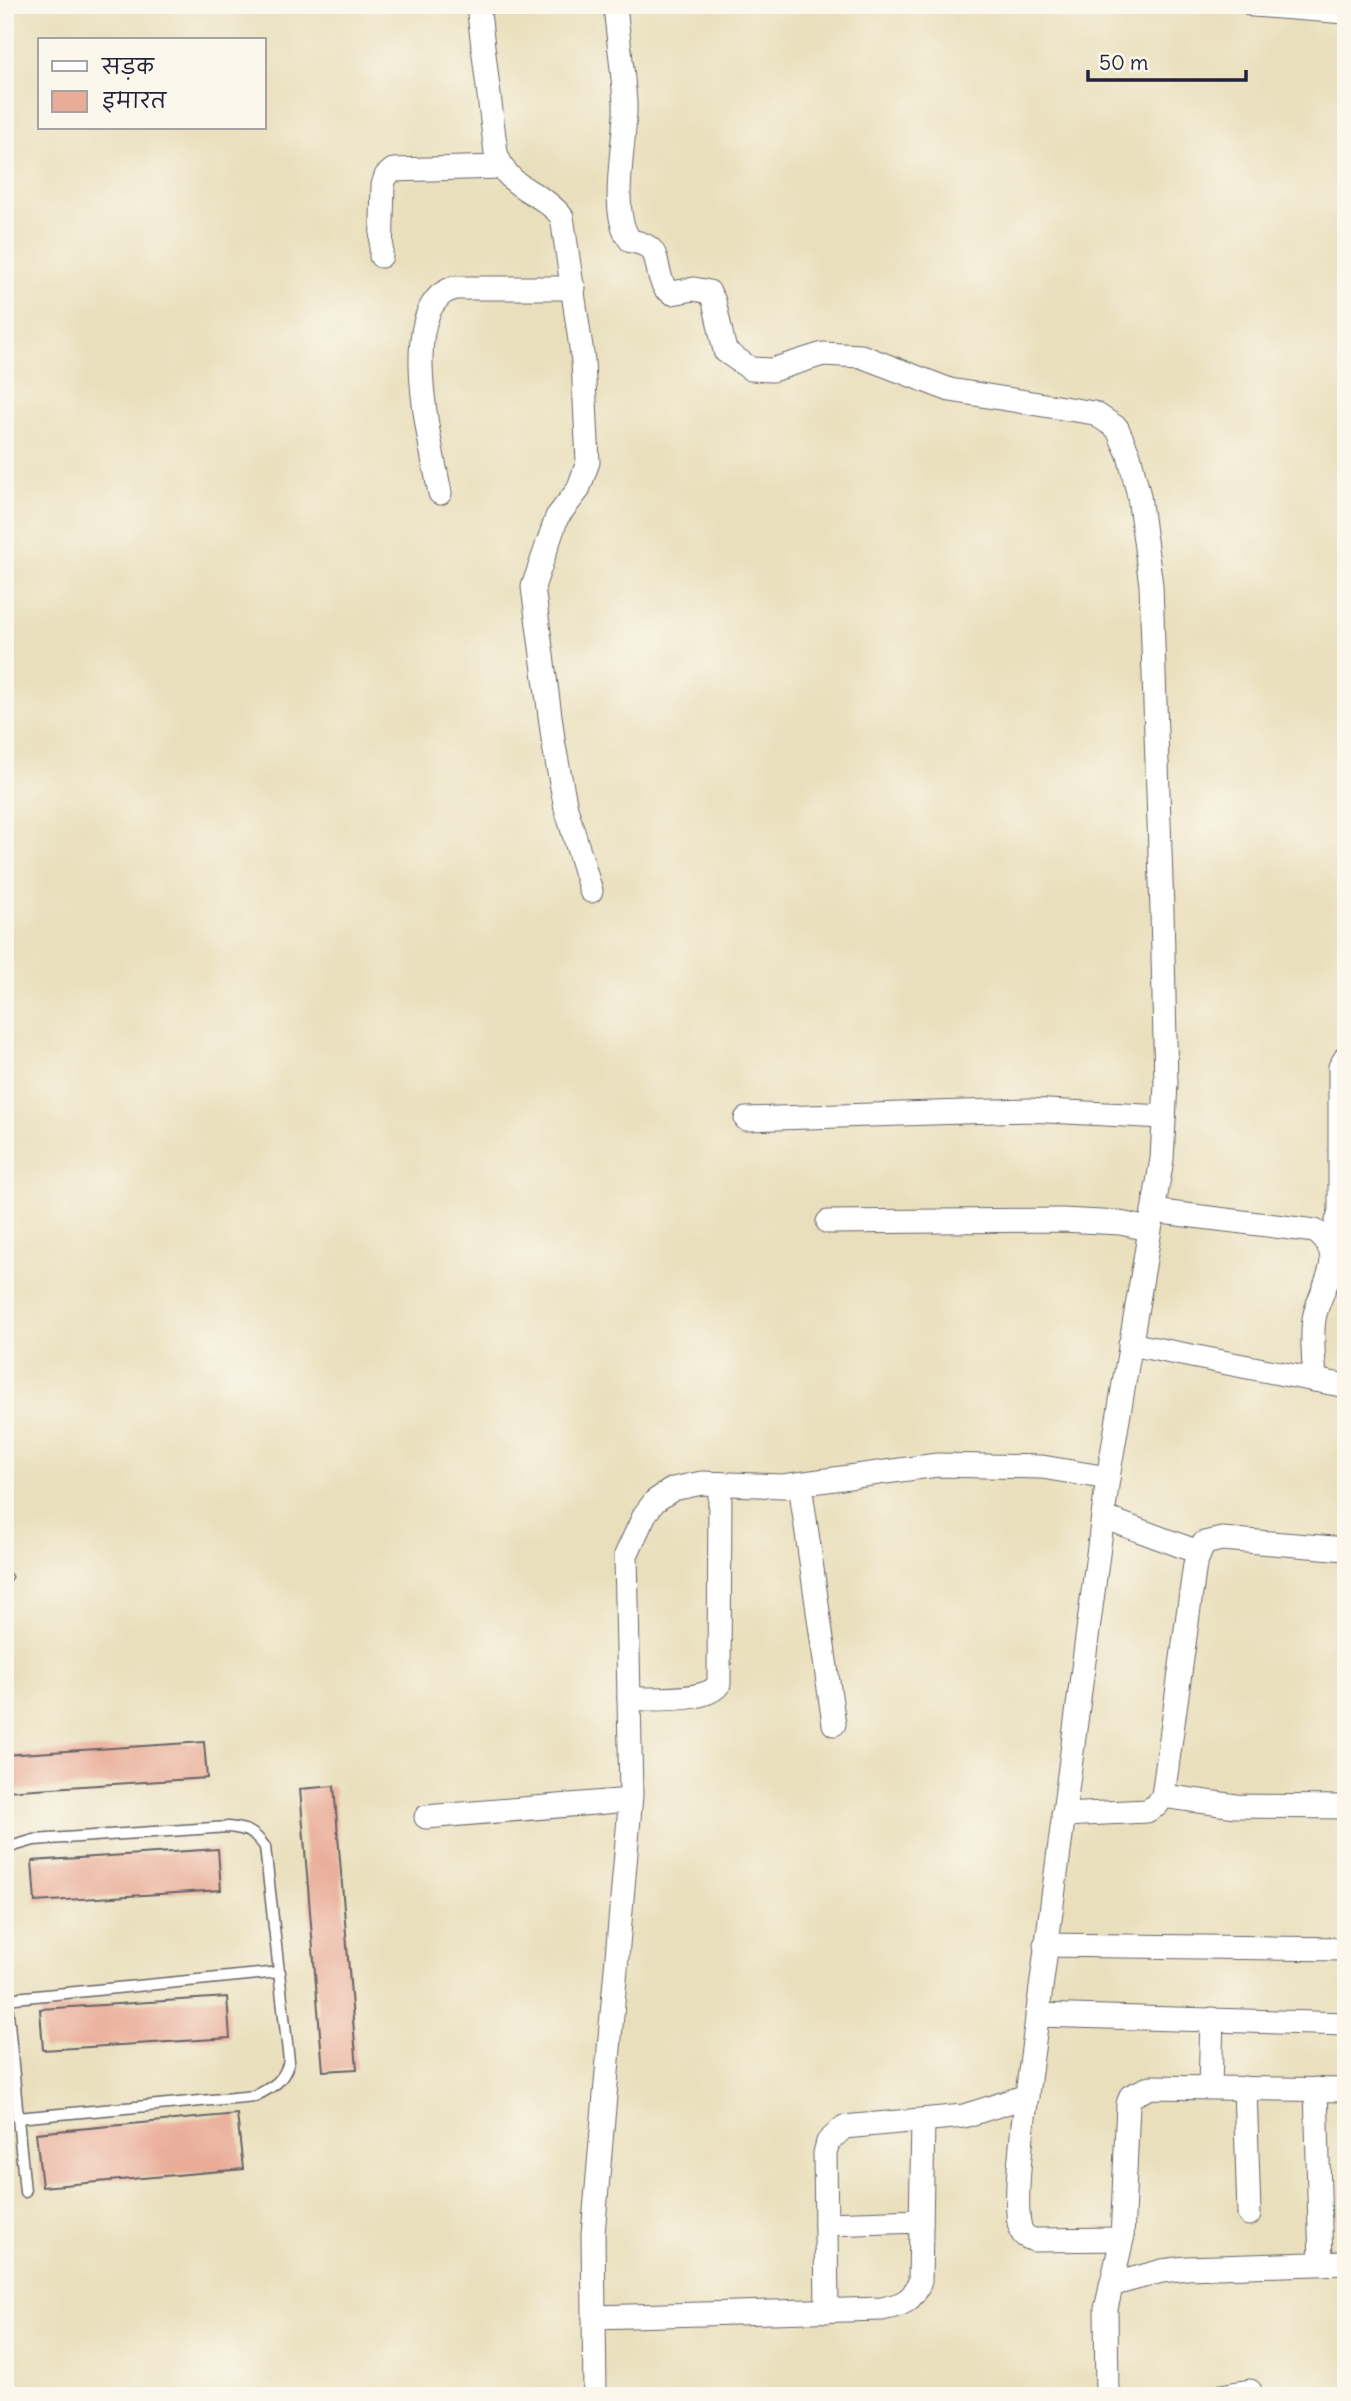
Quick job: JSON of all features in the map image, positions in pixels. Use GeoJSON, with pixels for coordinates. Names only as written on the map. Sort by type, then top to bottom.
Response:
{"type":"FeatureCollection","features":[{"type":"Feature","properties":{"kind":"street"},"geometry":{"type":"LineString","coordinates":[[478,5],[500,167],[515,184],[549,204],[562,217],[574,288],[583,361],[588,462],[578,490],[557,517],[533,587],[564,796],[592,891]]}},
{"type":"Feature","properties":{"kind":"street"},"geometry":{"type":"LineString","coordinates":[[615,5],[625,104],[620,207],[622,225],[631,241],[644,243],[656,254],[665,288],[672,293],[694,289],[709,292],[714,301],[725,351],[730,358],[751,369],[772,370],[823,354],[861,356],[950,390],[1094,413],[1116,428],[1129,455],[1139,496],[1151,585],[1163,911],[1162,1159],[1108,1478],[1045,1945],[1027,2096],[1019,2215],[1025,2237],[1042,2241],[1122,2239]]}},
{"type":"Feature","properties":{"kind":"street"},"geometry":{"type":"LineString","coordinates":[[1253,5],[1346,12]]}},
{"type":"Feature","properties":{"kind":"street"},"geometry":{"type":"LineString","coordinates":[[381,256],[383,185],[386,176],[393,170],[500,167]]}},
{"type":"Feature","properties":{"kind":"street"},"geometry":{"type":"LineString","coordinates":[[440,493],[427,422],[420,340],[428,309],[445,290],[455,288],[574,288]]}},
{"type":"Feature","properties":{"kind":"street"},"geometry":{"type":"LineString","coordinates":[[1315,1380],[1313,1331],[1319,1303],[1331,1277],[1334,1254],[1331,1244],[1340,1211],[1340,1067],[1346,1057]]}},
{"type":"Feature","properties":{"kind":"street"},"geometry":{"type":"LineString","coordinates":[[746,1119],[1048,1110],[1164,1117]]}},
{"type":"Feature","properties":{"kind":"street"},"geometry":{"type":"LineString","coordinates":[[828,1222],[1151,1220],[1315,1231],[1331,1244]]}},
{"type":"Feature","properties":{"kind":"street"},"geometry":{"type":"LineString","coordinates":[[1130,1344],[1346,1386]]}},
{"type":"Feature","properties":{"kind":"street"},"geometry":{"type":"LineString","coordinates":[[595,2396],[593,2234],[630,1800],[626,1555],[645,1514],[655,1502],[682,1486],[800,1484],[937,1465],[1042,1467],[1108,1478]]}},
{"type":"Feature","properties":{"kind":"street"},"geometry":{"type":"LineString","coordinates":[[629,1699],[688,1698],[716,1689],[719,1684],[720,1484]]}},
{"type":"Feature","properties":{"kind":"street"},"geometry":{"type":"LineString","coordinates":[[800,1484],[834,1724]]}},
{"type":"Feature","properties":{"kind":"street"},"geometry":{"type":"LineString","coordinates":[[1103,1517],[1198,1552]]}},
{"type":"Feature","properties":{"kind":"street"},"geometry":{"type":"LineString","coordinates":[[1063,1815],[1147,1811],[1157,1805],[1163,1796],[1198,1552],[1204,1543],[1222,1539],[1346,1549]]}},
{"type":"Feature","properties":{"kind":"street"},"geometry":{"type":"LineString","coordinates":[[1163,1796],[1236,1806],[1346,1807]]}},
{"type":"Feature","properties":{"kind":"street"},"geometry":{"type":"LineString","coordinates":[[426,1816],[630,1800]]}},
{"type":"Feature","properties":{"kind":"street"},"geometry":{"type":"LineString","coordinates":[[1045,1945],[1346,1949]]}},
{"type":"Feature","properties":{"kind":"street"},"geometry":{"type":"LineString","coordinates":[[1037,2015],[1346,2024]]}},
{"type":"Feature","properties":{"kind":"street"},"geometry":{"type":"LineString","coordinates":[[1210,2087],[1212,2019]]}},
{"type":"Feature","properties":{"kind":"street"},"geometry":{"type":"LineString","coordinates":[[1107,2396],[1106,2309],[1122,2239],[1128,2105],[1131,2096],[1151,2087],[1346,2090]]}},
{"type":"Feature","properties":{"kind":"street"},"geometry":{"type":"LineString","coordinates":[[1245,2088],[1249,2214]]}},
{"type":"Feature","properties":{"kind":"street"},"geometry":{"type":"LineString","coordinates":[[1316,2089],[1321,2263]]}},
{"type":"Feature","properties":{"kind":"street"},"geometry":{"type":"LineString","coordinates":[[827,2311],[825,2153],[828,2142],[837,2132],[844,2127],[964,2116],[1027,2096]]}},
{"type":"Feature","properties":{"kind":"street"},"geometry":{"type":"LineString","coordinates":[[594,2317],[882,2309],[901,2305],[916,2294],[920,2281],[923,2121]]}},
{"type":"Feature","properties":{"kind":"street"},"geometry":{"type":"LineString","coordinates":[[826,2224],[921,2221]]}},
{"type":"Feature","properties":{"kind":"street"},"geometry":{"type":"LineString","coordinates":[[1111,2286],[1162,2271],[1186,2268],[1346,2263]]}},
{"type":"Feature","properties":{"kind":"street"},"geometry":{"type":"LineString","coordinates":[[1221,2396],[1250,2391]]}},
{"type":"Feature","properties":{"kind":"lane"},"geometry":{"type":"LineString","coordinates":[[5,1852],[10,1847],[34,1840],[228,1827],[247,1829],[265,1847],[289,2062],[286,2074],[275,2087],[255,2096],[17,2118]]}},
{"type":"Feature","properties":{"kind":"lane"},"geometry":{"type":"LineString","coordinates":[[6,1999],[280,1972]]}},
{"type":"Feature","properties":{"kind":"lane"},"geometry":{"type":"LineString","coordinates":[[5,1980],[25,2192]]}},
{"type":"Feature","properties":{"kind":"building"},"geometry":{"type":"Polygon","coordinates":[[[204,1742],[207,1778],[5,1791],[5,1755],[204,1742]]]}},
{"type":"Feature","properties":{"kind":"building"},"geometry":{"type":"Polygon","coordinates":[[[334,1786],[357,2069],[323,2071],[300,1789],[334,1786]]]}},
{"type":"Feature","properties":{"kind":"building"},"geometry":{"type":"Polygon","coordinates":[[[218,1849],[221,1890],[35,1902],[32,1861],[218,1849]]]}},
{"type":"Feature","properties":{"kind":"building"},"geometry":{"type":"Polygon","coordinates":[[[227,1997],[230,2038],[43,2050],[40,2009],[227,1997]]]}},
{"type":"Feature","properties":{"kind":"building"},"geometry":{"type":"Polygon","coordinates":[[[237,2114],[243,2169],[42,2187],[36,2133],[237,2114]]]}}]}
